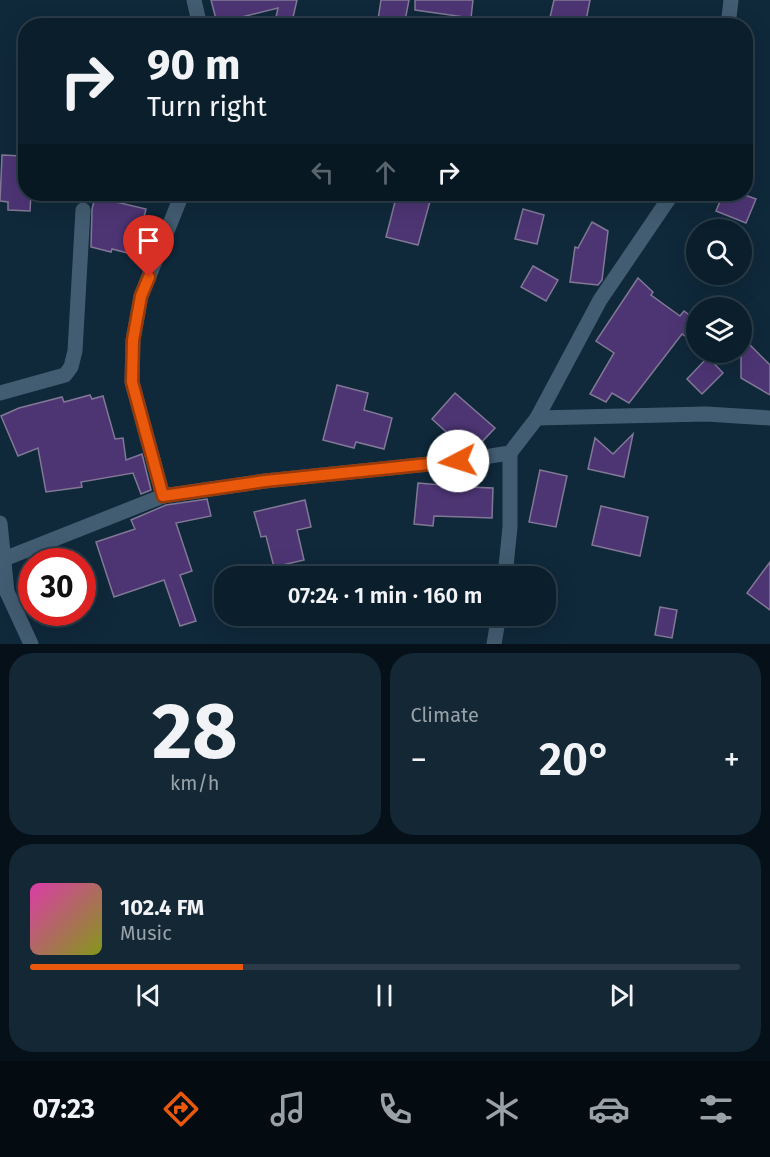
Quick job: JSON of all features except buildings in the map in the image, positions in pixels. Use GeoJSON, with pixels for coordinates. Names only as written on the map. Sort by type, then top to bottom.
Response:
{"type":"FeatureCollection","features":[{"type":"Feature","properties":{"kind":"street"},"geometry":{"type":"LineString","coordinates":[[194,0],[199,18]]}},
{"type":"Feature","properties":{"kind":"street"},"geometry":{"type":"LineString","coordinates":[[729,18],[731,0]]}},
{"type":"Feature","properties":{"kind":"street"},"geometry":{"type":"LineString","coordinates":[[163,496],[132,382],[133,340],[141,296],[179,201]]}},
{"type":"Feature","properties":{"kind":"street"},"geometry":{"type":"LineString","coordinates":[[506,566],[510,527],[510,453],[537,418],[600,300],[667,201]]}},
{"type":"Feature","properties":{"kind":"street"},"geometry":{"type":"LineString","coordinates":[[0,393],[65,375],[70,367],[75,351],[83,210]]}},
{"type":"Feature","properties":{"kind":"street"},"geometry":{"type":"LineString","coordinates":[[537,418],[706,414],[770,418]]}},
{"type":"Feature","properties":{"kind":"street"},"geometry":{"type":"LineString","coordinates":[[4,559],[163,496],[265,481],[458,461],[510,453]]}},
{"type":"Feature","properties":{"kind":"street"},"geometry":{"type":"LineString","coordinates":[[0,523],[7,592],[31,644]]}},
{"type":"Feature","properties":{"kind":"street"},"geometry":{"type":"LineString","coordinates":[[494,644],[497,626]]}},
{"type":"Feature","properties":{"kind":"route"},"geometry":{"type":"LineString","coordinates":[[149,277],[141,296],[133,340],[132,382],[163,496],[265,481],[458,461]]}}]}
